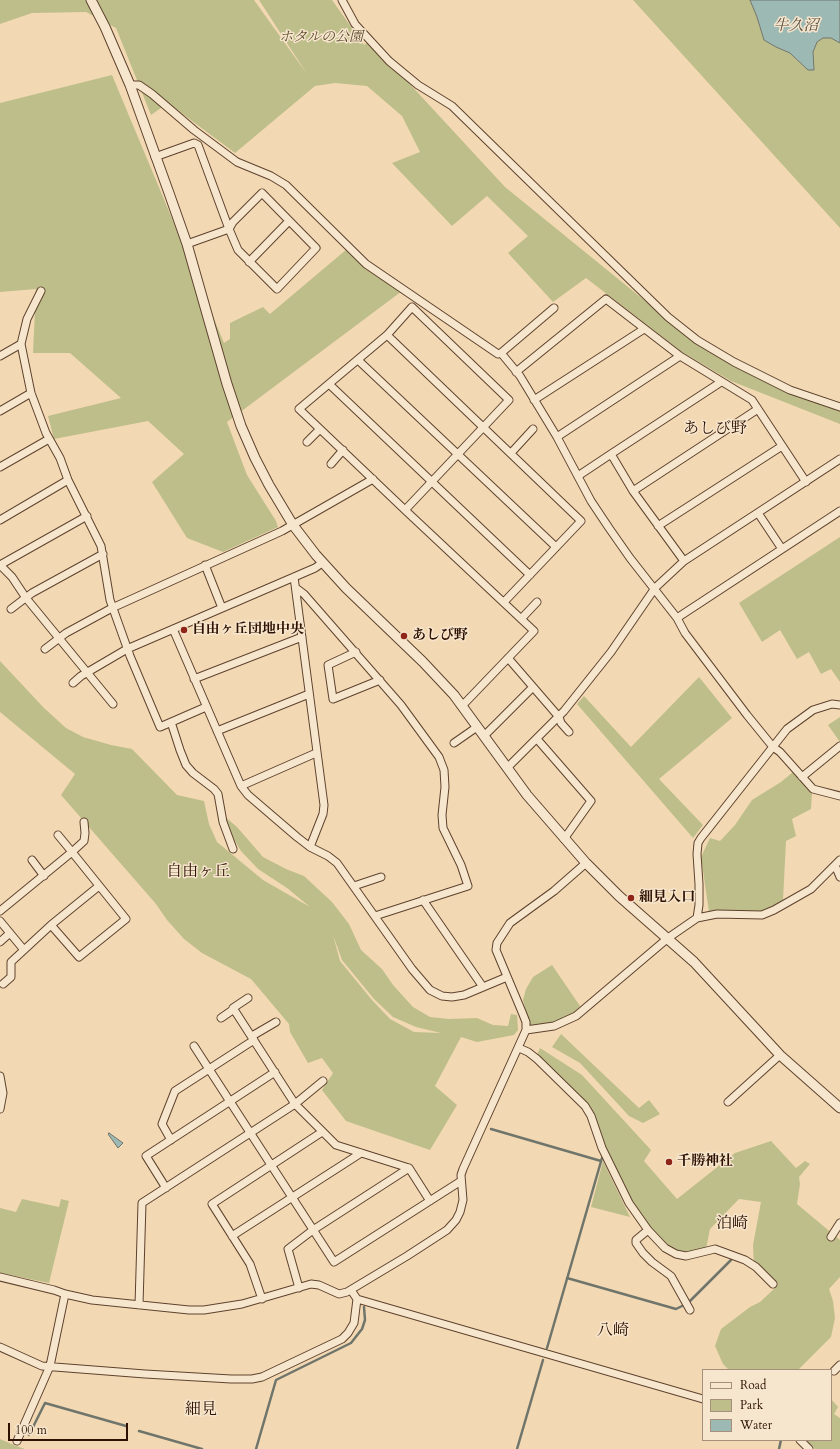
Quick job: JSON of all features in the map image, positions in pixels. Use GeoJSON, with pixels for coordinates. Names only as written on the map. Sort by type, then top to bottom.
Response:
{"type":"FeatureCollection","features":[{"type":"Feature","properties":{"kind":"street"},"geometry":{"type":"LineString","coordinates":[[91,0],[130,85],[187,244],[227,384],[241,426],[255,458],[293,525],[322,563],[444,684],[462,706],[527,795],[586,863],[619,896],[694,962],[780,1055],[840,1108]]}},
{"type":"Feature","properties":{"kind":"street"},"geometry":{"type":"LineString","coordinates":[[342,0],[355,24],[389,61],[411,80],[452,106],[605,252],[668,317],[703,344],[734,362],[790,390],[840,407]]}},
{"type":"Feature","properties":{"kind":"street"},"geometry":{"type":"LineString","coordinates":[[130,85],[139,85],[152,94],[194,130],[238,162],[271,176],[286,185],[366,264],[498,354],[501,354],[516,372],[557,437],[591,502],[630,558],[655,588],[677,618],[685,633],[747,715],[773,747],[780,752],[813,789],[840,796]]}},
{"type":"Feature","properties":{"kind":"street"},"geometry":{"type":"LineString","coordinates":[[155,156],[194,142],[198,145],[229,229],[238,250],[277,289],[316,248],[262,193],[233,222],[229,229],[187,244]]}},
{"type":"Feature","properties":{"kind":"street"},"geometry":{"type":"LineString","coordinates":[[249,262],[289,221]]}},
{"type":"Feature","properties":{"kind":"street"},"geometry":{"type":"LineString","coordinates":[[41,291],[27,319],[21,344],[31,393],[49,439],[60,458],[68,480],[101,546],[112,608],[127,649],[160,727],[206,707]]}},
{"type":"Feature","properties":{"kind":"street"},"geometry":{"type":"LineString","coordinates":[[516,372],[606,299],[680,356],[752,400],[806,482]]}},
{"type":"Feature","properties":{"kind":"street"},"geometry":{"type":"LineString","coordinates":[[405,510],[509,400],[412,307],[386,335],[299,409],[405,510],[534,631],[462,706]]}},
{"type":"Feature","properties":{"kind":"street"},"geometry":{"type":"LineString","coordinates":[[501,354],[554,308]]}},
{"type":"Feature","properties":{"kind":"street"},"geometry":{"type":"LineString","coordinates":[[534,400],[644,329]]}},
{"type":"Feature","properties":{"kind":"street"},"geometry":{"type":"LineString","coordinates":[[386,335],[581,521],[504,602]]}},
{"type":"Feature","properties":{"kind":"street"},"geometry":{"type":"LineString","coordinates":[[0,356],[21,344]]}},
{"type":"Feature","properties":{"kind":"street"},"geometry":{"type":"LineString","coordinates":[[557,437],[680,356]]}},
{"type":"Feature","properties":{"kind":"street"},"geometry":{"type":"LineString","coordinates":[[358,360],[556,547]]}},
{"type":"Feature","properties":{"kind":"street"},"geometry":{"type":"LineString","coordinates":[[578,476],[721,382]]}},
{"type":"Feature","properties":{"kind":"street"},"geometry":{"type":"LineString","coordinates":[[329,384],[530,575]]}},
{"type":"Feature","properties":{"kind":"street"},"geometry":{"type":"LineString","coordinates":[[0,410],[31,393]]}},
{"type":"Feature","properties":{"kind":"street"},"geometry":{"type":"LineString","coordinates":[[633,491],[758,409]]}},
{"type":"Feature","properties":{"kind":"street"},"geometry":{"type":"LineString","coordinates":[[307,442],[320,429]]}},
{"type":"Feature","properties":{"kind":"street"},"geometry":{"type":"LineString","coordinates":[[511,453],[533,429]]}},
{"type":"Feature","properties":{"kind":"street"},"geometry":{"type":"LineString","coordinates":[[0,467],[49,439]]}},
{"type":"Feature","properties":{"kind":"street"},"geometry":{"type":"LineString","coordinates":[[658,526],[782,446]]}},
{"type":"Feature","properties":{"kind":"street"},"geometry":{"type":"LineString","coordinates":[[330,464],[343,450]]}},
{"type":"Feature","properties":{"kind":"street"},"geometry":{"type":"LineString","coordinates":[[611,454],[633,491],[684,561]]}},
{"type":"Feature","properties":{"kind":"street"},"geometry":{"type":"LineString","coordinates":[[507,768],[558,717],[611,652],[655,588],[684,561],[840,459]]}},
{"type":"Feature","properties":{"kind":"street"},"geometry":{"type":"LineString","coordinates":[[45,649],[60,637],[112,608],[293,525],[373,479]]}},
{"type":"Feature","properties":{"kind":"street"},"geometry":{"type":"LineString","coordinates":[[0,520],[68,480]]}},
{"type":"Feature","properties":{"kind":"street"},"geometry":{"type":"LineString","coordinates":[[677,618],[840,511]]}},
{"type":"Feature","properties":{"kind":"street"},"geometry":{"type":"LineString","coordinates":[[758,513],[782,550]]}},
{"type":"Feature","properties":{"kind":"street"},"geometry":{"type":"LineString","coordinates":[[87,516],[0,565],[12,577],[26,598],[60,637],[113,704]]}},
{"type":"Feature","properties":{"kind":"street"},"geometry":{"type":"LineString","coordinates":[[11,609],[26,598],[103,554]]}},
{"type":"Feature","properties":{"kind":"street"},"geometry":{"type":"LineString","coordinates":[[73,683],[87,672],[127,649],[294,577],[322,563]]}},
{"type":"Feature","properties":{"kind":"street"},"geometry":{"type":"LineString","coordinates":[[205,566],[222,608]]}},
{"type":"Feature","properties":{"kind":"street"},"geometry":{"type":"LineString","coordinates":[[294,577],[324,809],[310,847]]}},
{"type":"Feature","properties":{"kind":"street"},"geometry":{"type":"LineString","coordinates":[[296,588],[304,594],[380,680],[429,742],[442,763],[445,776],[442,816],[444,828],[462,865],[468,886],[375,916]]}},
{"type":"Feature","properties":{"kind":"street"},"geometry":{"type":"LineString","coordinates":[[521,619],[537,602]]}},
{"type":"Feature","properties":{"kind":"street"},"geometry":{"type":"LineString","coordinates":[[173,629],[241,786],[248,795],[297,837],[310,847],[328,856],[337,863],[412,969],[430,990],[436,994],[452,997],[464,995],[507,977]]}},
{"type":"Feature","properties":{"kind":"street"},"geometry":{"type":"LineString","coordinates":[[194,679],[302,637]]}},
{"type":"Feature","properties":{"kind":"street"},"geometry":{"type":"LineString","coordinates":[[356,652],[328,665],[333,699],[380,680]]}},
{"type":"Feature","properties":{"kind":"street"},"geometry":{"type":"LineString","coordinates":[[508,658],[569,732]]}},
{"type":"Feature","properties":{"kind":"street"},"geometry":{"type":"LineString","coordinates":[[484,736],[533,687]]}},
{"type":"Feature","properties":{"kind":"street"},"geometry":{"type":"LineString","coordinates":[[217,731],[309,694]]}},
{"type":"Feature","properties":{"kind":"street"},"geometry":{"type":"LineString","coordinates":[[697,918],[699,905],[698,843],[787,728],[813,710],[832,704],[840,705]]}},
{"type":"Feature","properties":{"kind":"street"},"geometry":{"type":"LineString","coordinates":[[171,722],[186,765],[193,773],[214,789],[218,794],[224,828],[233,849]]}},
{"type":"Feature","properties":{"kind":"street"},"geometry":{"type":"LineString","coordinates":[[454,743],[477,727]]}},
{"type":"Feature","properties":{"kind":"street"},"geometry":{"type":"LineString","coordinates":[[537,739],[591,801],[564,839]]}},
{"type":"Feature","properties":{"kind":"street"},"geometry":{"type":"LineString","coordinates":[[802,777],[840,746]]}},
{"type":"Feature","properties":{"kind":"street"},"geometry":{"type":"LineString","coordinates":[[241,786],[316,753]]}},
{"type":"Feature","properties":{"kind":"street"},"geometry":{"type":"LineString","coordinates":[[0,911],[84,842],[84,822]]}},
{"type":"Feature","properties":{"kind":"street"},"geometry":{"type":"LineString","coordinates":[[51,925],[78,957],[126,919],[58,835]]}},
{"type":"Feature","properties":{"kind":"street"},"geometry":{"type":"LineString","coordinates":[[32,860],[44,876]]}},
{"type":"Feature","properties":{"kind":"street"},"geometry":{"type":"LineString","coordinates":[[526,1030],[554,1026],[576,1016],[668,938],[697,918],[717,914],[762,914],[774,910],[812,889],[838,862]]}},
{"type":"Feature","properties":{"kind":"street"},"geometry":{"type":"LineString","coordinates":[[838,862],[840,877]]}},
{"type":"Feature","properties":{"kind":"street"},"geometry":{"type":"LineString","coordinates":[[0,1277],[92,1300],[189,1310],[204,1310],[242,1304],[311,1284],[319,1285],[339,1294],[351,1290],[447,1230],[456,1220],[460,1212],[463,1200],[461,1175],[465,1163],[526,1030],[524,1017],[496,950],[497,943],[502,933],[510,923],[554,891],[586,863]]}},
{"type":"Feature","properties":{"kind":"street"},"geometry":{"type":"LineString","coordinates":[[354,886],[381,877]]}},
{"type":"Feature","properties":{"kind":"street"},"geometry":{"type":"LineString","coordinates":[[3,984],[11,977],[11,962],[51,925],[99,886]]}},
{"type":"Feature","properties":{"kind":"street"},"geometry":{"type":"LineString","coordinates":[[423,900],[483,987]]}},
{"type":"Feature","properties":{"kind":"street"},"geometry":{"type":"LineString","coordinates":[[0,921],[24,950]]}},
{"type":"Feature","properties":{"kind":"street"},"geometry":{"type":"LineString","coordinates":[[0,942],[10,934]]}},
{"type":"Feature","properties":{"kind":"street"},"geometry":{"type":"LineString","coordinates":[[221,1018],[248,998]]}},
{"type":"Feature","properties":{"kind":"street"},"geometry":{"type":"LineString","coordinates":[[234,1009],[295,1104],[322,1132],[336,1145],[409,1168],[430,1201]]}},
{"type":"Feature","properties":{"kind":"street"},"geometry":{"type":"LineString","coordinates":[[171,1140],[162,1124],[175,1091],[276,1022]]}},
{"type":"Feature","properties":{"kind":"street"},"geometry":{"type":"LineString","coordinates":[[194,1046],[334,1262],[461,1181]]}},
{"type":"Feature","properties":{"kind":"street"},"geometry":{"type":"LineString","coordinates":[[519,1048],[528,1052],[537,1059],[585,1106],[591,1116],[602,1148],[629,1203],[648,1230],[665,1248],[676,1254],[686,1256],[715,1249],[745,1260],[756,1267],[773,1284]]}},
{"type":"Feature","properties":{"kind":"street"},"geometry":{"type":"LineString","coordinates":[[728,1102],[780,1055]]}},
{"type":"Feature","properties":{"kind":"street"},"geometry":{"type":"LineString","coordinates":[[166,1188],[146,1156],[275,1072]]}},
{"type":"Feature","properties":{"kind":"street"},"geometry":{"type":"LineString","coordinates":[[0,1076],[3,1093],[0,1109]]}},
{"type":"Feature","properties":{"kind":"street"},"geometry":{"type":"LineString","coordinates":[[140,1305],[142,1203],[295,1104],[323,1081]]}},
{"type":"Feature","properties":{"kind":"street"},"geometry":{"type":"LineString","coordinates":[[262,1299],[250,1264],[212,1204],[322,1132]]}},
{"type":"Feature","properties":{"kind":"street"},"geometry":{"type":"LineString","coordinates":[[232,1236],[361,1153]]}},
{"type":"Feature","properties":{"kind":"street"},"geometry":{"type":"LineString","coordinates":[[299,1288],[288,1249],[313,1230],[409,1168]]}},
{"type":"Feature","properties":{"kind":"street"},"geometry":{"type":"LineString","coordinates":[[831,1237],[840,1223]]}},
{"type":"Feature","properties":{"kind":"street"},"geometry":{"type":"LineString","coordinates":[[648,1230],[636,1240],[636,1243],[652,1262],[671,1276],[690,1310]]}},
{"type":"Feature","properties":{"kind":"street"},"geometry":{"type":"LineString","coordinates":[[351,1290],[357,1299],[702,1399]]}},
{"type":"Feature","properties":{"kind":"street"},"geometry":{"type":"LineString","coordinates":[[17,1441],[50,1366],[65,1294]]}},
{"type":"Feature","properties":{"kind":"street"},"geometry":{"type":"LineString","coordinates":[[0,1347],[42,1366],[131,1373],[252,1379],[262,1376],[342,1339],[354,1323],[357,1299]]}},
{"type":"Feature","properties":{"kind":"street"},"geometry":{"type":"LineString","coordinates":[[801,1441],[809,1449]]}},
{"type":"Feature","properties":{"kind":"green space","name":"ホタルの公園"},"geometry":{"type":"Polygon","coordinates":[[[0,0],[254,0],[307,74],[259,0],[332,0],[364,45],[368,42],[381,58],[407,81],[505,187],[665,317],[723,359],[840,409],[840,424],[731,381],[682,352],[586,278],[553,302],[508,253],[528,236],[487,196],[452,226],[392,163],[420,152],[402,116],[367,86],[335,83],[315,86],[235,153],[168,103],[151,115],[116,28],[86,12],[32,13],[0,24],[0,0]]]}},
{"type":"Feature","properties":{"kind":"green space"},"geometry":{"type":"Polygon","coordinates":[[[633,0],[750,0],[764,40],[790,53],[808,70],[814,69],[813,52],[817,42],[823,38],[831,38],[840,43],[840,228],[633,0]]]}},
{"type":"Feature","properties":{"kind":"green space"},"geometry":{"type":"Polygon","coordinates":[[[112,75],[224,343],[230,339],[230,323],[263,307],[270,314],[347,249],[355,258],[402,291],[227,422],[247,475],[276,521],[278,527],[223,552],[187,538],[152,482],[184,454],[148,421],[54,439],[48,416],[121,398],[70,353],[33,353],[36,289],[0,292],[0,103],[112,75]]]}},
{"type":"Feature","properties":{"kind":"green space"},"geometry":{"type":"Polygon","coordinates":[[[840,537],[840,682],[831,669],[821,674],[809,652],[797,659],[780,630],[762,642],[739,603],[840,537]]]}},
{"type":"Feature","properties":{"kind":"green space"},"geometry":{"type":"Polygon","coordinates":[[[0,661],[44,708],[66,728],[83,737],[132,749],[177,795],[204,801],[209,824],[217,842],[263,880],[310,907],[287,888],[258,869],[241,851],[228,830],[223,815],[237,827],[263,857],[286,869],[304,876],[332,902],[349,924],[361,950],[382,969],[393,985],[413,1007],[430,1017],[449,1019],[477,1018],[493,1025],[508,1026],[511,1014],[517,1015],[518,1030],[514,1035],[477,1042],[461,1037],[435,1086],[457,1105],[430,1150],[346,1121],[322,1090],[333,1073],[322,1058],[308,1063],[290,1032],[289,1024],[251,979],[202,953],[184,939],[167,920],[156,904],[61,795],[75,774],[0,712],[0,661]],[[333,935],[340,961],[372,1000],[390,1019],[414,1032],[441,1033],[416,1027],[393,1017],[374,999],[342,960],[333,935]]]}},
{"type":"Feature","properties":{"kind":"green space"},"geometry":{"type":"Polygon","coordinates":[[[699,677],[732,718],[659,779],[703,825],[693,838],[577,704],[584,696],[631,747],[699,677]]]}},
{"type":"Feature","properties":{"kind":"green space"},"geometry":{"type":"Polygon","coordinates":[[[840,717],[840,742],[828,725],[840,717]]]}},
{"type":"Feature","properties":{"kind":"green space"},"geometry":{"type":"Polygon","coordinates":[[[793,772],[812,792],[811,809],[792,819],[796,836],[786,841],[783,900],[769,909],[757,913],[709,912],[701,857],[710,838],[720,841],[735,825],[752,800],[781,782],[793,772]]]}},
{"type":"Feature","properties":{"kind":"green space"},"geometry":{"type":"Polygon","coordinates":[[[552,965],[580,1006],[573,1013],[555,1022],[530,1027],[523,1000],[526,989],[533,977],[552,965]]]}},
{"type":"Feature","properties":{"kind":"green space"},"geometry":{"type":"Polygon","coordinates":[[[561,1034],[639,1108],[649,1100],[660,1114],[643,1123],[629,1116],[580,1063],[552,1047],[561,1034]]]}},
{"type":"Feature","properties":{"kind":"green space"},"geometry":{"type":"Polygon","coordinates":[[[540,1048],[582,1075],[651,1150],[644,1161],[677,1199],[735,1153],[771,1141],[796,1168],[805,1161],[810,1164],[799,1177],[800,1184],[797,1204],[840,1240],[840,1277],[829,1289],[833,1301],[835,1318],[831,1337],[799,1369],[728,1369],[723,1364],[715,1346],[721,1329],[750,1307],[760,1302],[775,1288],[754,1268],[753,1245],[761,1202],[739,1199],[710,1229],[706,1249],[686,1254],[670,1250],[650,1228],[634,1205],[605,1149],[595,1120],[537,1055],[540,1048]]]}},
{"type":"Feature","properties":{"kind":"green space"},"geometry":{"type":"Polygon","coordinates":[[[603,1161],[630,1217],[591,1207],[603,1161]]]}},
{"type":"Feature","properties":{"kind":"green space"},"geometry":{"type":"Polygon","coordinates":[[[22,1199],[59,1207],[61,1199],[69,1201],[49,1283],[0,1273],[0,1208],[16,1212],[22,1199]]]}},
{"type":"Feature","properties":{"kind":"green space"},"geometry":{"type":"Polygon","coordinates":[[[832,1400],[838,1407],[834,1414],[840,1418],[840,1449],[815,1449],[807,1441],[832,1441],[832,1400]]]}},
{"type":"Feature","properties":{"kind":"green space"},"geometry":{"type":"Polygon","coordinates":[[[0,1439],[16,1446],[25,1449],[0,1449],[0,1439]]]}},
{"type":"Feature","properties":{"kind":"water","name":"牛久沼"},"geometry":{"type":"Polygon","coordinates":[[[750,0],[840,0],[840,43],[831,38],[823,38],[817,42],[813,52],[814,70],[808,70],[790,53],[764,40],[750,0]]]}},
{"type":"Feature","properties":{"kind":"water"},"geometry":{"type":"Polygon","coordinates":[[[109,1133],[123,1143],[118,1148],[108,1134],[109,1133]]]}},
{"type":"Feature","properties":{"kind":"waterway"},"geometry":{"type":"LineString","coordinates":[[491,1129],[601,1161]]}},
{"type":"Feature","properties":{"kind":"waterway"},"geometry":{"type":"LineString","coordinates":[[547,1348],[602,1158]]}},
{"type":"Feature","properties":{"kind":"waterway"},"geometry":{"type":"LineString","coordinates":[[689,1302],[731,1260]]}},
{"type":"Feature","properties":{"kind":"waterway"},"geometry":{"type":"LineString","coordinates":[[567,1278],[676,1309],[682,1306]]}},
{"type":"Feature","properties":{"kind":"waterway"},"geometry":{"type":"LineString","coordinates":[[256,1449],[276,1380],[351,1343],[362,1329],[365,1320],[364,1307]]}},
{"type":"Feature","properties":{"kind":"waterway"},"geometry":{"type":"LineString","coordinates":[[517,1449],[543,1360]]}},
{"type":"Feature","properties":{"kind":"waterway"},"geometry":{"type":"LineString","coordinates":[[29,1435],[45,1403],[126,1426]]}},
{"type":"Feature","properties":{"kind":"waterway"},"geometry":{"type":"LineString","coordinates":[[139,1431],[202,1449]]}},
{"type":"Feature","properties":{"kind":"waterway"},"geometry":{"type":"LineString","coordinates":[[779,1449],[781,1441]]}},
{"type":"Feature","properties":{"kind":"place","name":"自由ヶ丘団地中央"},"geometry":{"type":"Point","coordinates":[184,630]}},
{"type":"Feature","properties":{"kind":"place","name":"あしび野"},"geometry":{"type":"Point","coordinates":[404,636]}},
{"type":"Feature","properties":{"kind":"place","name":"細見入口"},"geometry":{"type":"Point","coordinates":[631,898]}},
{"type":"Feature","properties":{"kind":"place","name":"千勝神社"},"geometry":{"type":"Point","coordinates":[669,1162]}},
{"type":"Feature","properties":{"kind":"district","name":"あしび野"},"geometry":{"type":"Point","coordinates":[715,429]}},
{"type":"Feature","properties":{"kind":"district","name":"自由ヶ丘"},"geometry":{"type":"Point","coordinates":[198,872]}},
{"type":"Feature","properties":{"kind":"district","name":"泊崎"},"geometry":{"type":"Point","coordinates":[732,1224]}},
{"type":"Feature","properties":{"kind":"district","name":"八崎"},"geometry":{"type":"Point","coordinates":[613,1331]}},
{"type":"Feature","properties":{"kind":"district","name":"細見"},"geometry":{"type":"Point","coordinates":[201,1410]}}]}
